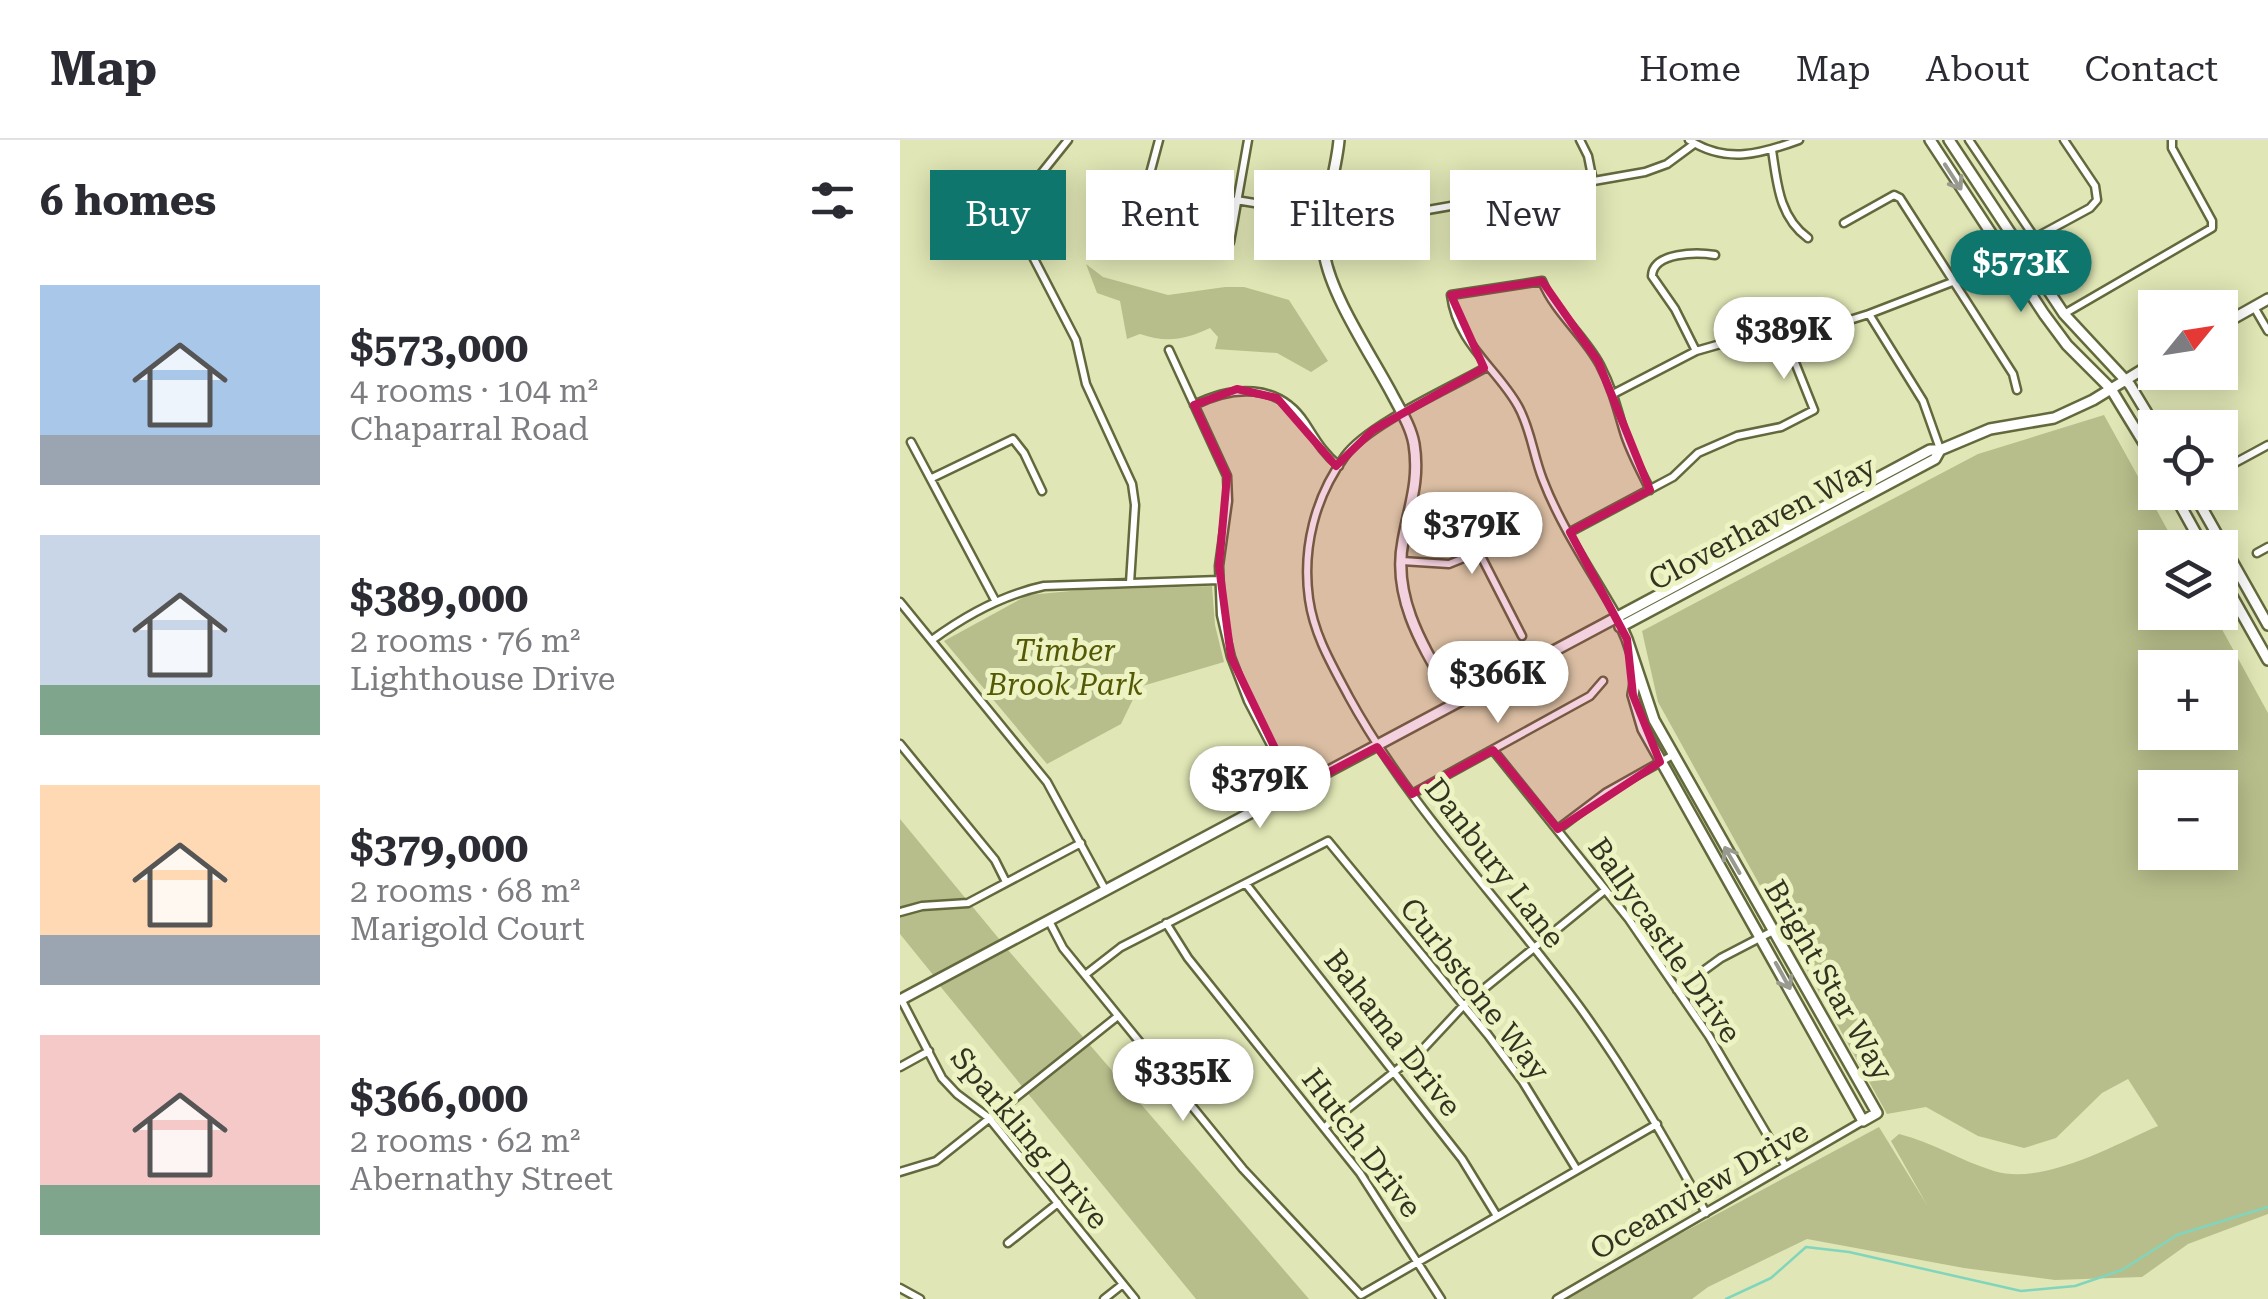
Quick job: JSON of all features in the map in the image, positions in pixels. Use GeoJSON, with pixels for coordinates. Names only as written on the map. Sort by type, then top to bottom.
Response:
{"type":"FeatureCollection","features":[{"type":"Feature","properties":{"kind":"street"},"geometry":{"type":"LineString","coordinates":[[1068,140],[1040,175],[1003,199],[1076,340],[1086,386],[1132,484],[1136,505],[1130,583]]}},
{"type":"Feature","properties":{"kind":"street"},"geometry":{"type":"LineString","coordinates":[[1159,140],[1148,182],[1123,230],[1134,242],[1169,250],[1230,242],[1248,140]]}},
{"type":"Feature","properties":{"kind":"street"},"geometry":{"type":"LineString","coordinates":[[1334,170],[1340,140]]}},
{"type":"Feature","properties":{"kind":"street"},"geometry":{"type":"LineString","coordinates":[[1580,140],[1591,170]]}},
{"type":"Feature","properties":{"kind":"street"},"geometry":{"type":"LineString","coordinates":[[1596,181],[1667,164],[1692,142],[1718,154],[1735,156],[1772,150],[1799,140]]}},
{"type":"Feature","properties":{"kind":"street"},"geometry":{"type":"LineString","coordinates":[[1930,140],[2061,338],[2111,389],[2138,433]]}},
{"type":"Feature","properties":{"kind":"street"},"geometry":{"type":"LineString","coordinates":[[1949,140],[2064,314],[2126,380],[2145,410]]}},
{"type":"Feature","properties":{"kind":"street"},"geometry":{"type":"LineString","coordinates":[[1969,140],[2034,238]]}},
{"type":"Feature","properties":{"kind":"street"},"geometry":{"type":"LineString","coordinates":[[1650,490],[1624,434],[1614,393],[1696,351],[1724,343],[1786,340],[1870,314],[1955,281],[1995,254],[2005,255],[2090,208],[2096,200],[2095,186],[2064,140]]}},
{"type":"Feature","properties":{"kind":"street"},"geometry":{"type":"LineString","coordinates":[[2064,314],[2210,232],[2212,220],[2172,148],[2172,140]]}},
{"type":"Feature","properties":{"kind":"street"},"geometry":{"type":"LineString","coordinates":[[1772,150],[1784,211],[1794,228],[1808,238]]}},
{"type":"Feature","properties":{"kind":"street"},"geometry":{"type":"LineString","coordinates":[[1844,223],[1894,195],[1900,198],[2013,374],[2017,390]]}},
{"type":"Feature","properties":{"kind":"street"},"geometry":{"type":"LineString","coordinates":[[1236,200],[1254,203]]}},
{"type":"Feature","properties":{"kind":"street"},"geometry":{"type":"LineString","coordinates":[[1696,351],[1651,270],[1655,264],[1683,256],[1716,256]]}},
{"type":"Feature","properties":{"kind":"street"},"geometry":{"type":"LineString","coordinates":[[1326,260],[1403,414],[1413,442],[1416,472],[1412,511],[1400,561],[1412,624],[1456,703]]}},
{"type":"Feature","properties":{"kind":"street","name":"Bright Star Way"},"geometry":{"type":"LineString","coordinates":[[1614,393],[1583,336],[1546,293],[1542,282],[1451,295],[1453,310],[1486,368],[1504,385],[1530,431],[1543,480],[1622,627],[1654,720],[1877,1113],[1863,1121],[1643,730],[1633,695],[1637,672]]}},
{"type":"Feature","properties":{"kind":"street"},"geometry":{"type":"LineString","coordinates":[[2238,316],[2268,299]]}},
{"type":"Feature","properties":{"kind":"street"},"geometry":{"type":"LineString","coordinates":[[2254,307],[2268,331]]}},
{"type":"Feature","properties":{"kind":"street"},"geometry":{"type":"LineString","coordinates":[[1870,314],[1923,400],[1940,450]]}},
{"type":"Feature","properties":{"kind":"street"},"geometry":{"type":"LineString","coordinates":[[1570,532],[1673,476],[1698,453],[1736,436],[1781,426],[1814,410],[1786,340]]}},
{"type":"Feature","properties":{"kind":"street"},"geometry":{"type":"LineString","coordinates":[[1169,350],[1227,476],[1219,580],[1221,615],[1238,678],[1295,790]]}},
{"type":"Feature","properties":{"kind":"street","name":"Danbury Lane"},"geometry":{"type":"LineString","coordinates":[[1486,368],[1363,437],[1338,466],[1316,511],[1310,539],[1310,600],[1324,651],[1376,747],[1580,1006],[1657,1124],[1706,1213]]}},
{"type":"Feature","properties":{"kind":"street","name":"Cloverhaven Way"},"geometry":{"type":"LineString","coordinates":[[901,999],[1930,450],[1940,450],[1990,429],[2054,418],[2138,373]]}},
{"type":"Feature","properties":{"kind":"street"},"geometry":{"type":"LineString","coordinates":[[1194,405],[1217,393],[1237,389],[1278,398],[1298,414],[1320,449],[1338,466]]}},
{"type":"Feature","properties":{"kind":"street"},"geometry":{"type":"LineString","coordinates":[[932,478],[1013,438],[1042,491]]}},
{"type":"Feature","properties":{"kind":"street"},"geometry":{"type":"LineString","coordinates":[[911,442],[996,602]]}},
{"type":"Feature","properties":{"kind":"street"},"geometry":{"type":"LineString","coordinates":[[2238,461],[2268,445]]}},
{"type":"Feature","properties":{"kind":"street","name":"Cloverhaven Way"},"geometry":{"type":"LineString","coordinates":[[1602,628],[1622,627],[1935,459],[1940,450]]}},
{"type":"Feature","properties":{"kind":"street"},"geometry":{"type":"LineString","coordinates":[[2203,510],[2268,625]]}},
{"type":"Feature","properties":{"kind":"street"},"geometry":{"type":"LineString","coordinates":[[2257,553],[2268,547]]}},
{"type":"Feature","properties":{"kind":"street"},"geometry":{"type":"LineString","coordinates":[[1400,561],[1449,564],[1479,552],[1522,636]]}},
{"type":"Feature","properties":{"kind":"street"},"geometry":{"type":"LineString","coordinates":[[932,640],[958,621],[996,602],[1044,586],[1219,580]]}},
{"type":"Feature","properties":{"kind":"street"},"geometry":{"type":"LineString","coordinates":[[900,602],[1048,782],[1106,890]]}},
{"type":"Feature","properties":{"kind":"street"},"geometry":{"type":"LineString","coordinates":[[2238,606],[2266,653]]}},
{"type":"Feature","properties":{"kind":"street"},"geometry":{"type":"LineString","coordinates":[[1412,794],[1590,696],[1603,681]]}},
{"type":"Feature","properties":{"kind":"street"},"geometry":{"type":"LineString","coordinates":[[900,744],[995,860],[1006,882]]}},
{"type":"Feature","properties":{"kind":"street","name":"Ballycastle Drive"},"geometry":{"type":"LineString","coordinates":[[1493,750],[1558,829],[1678,990],[1786,1165]]}},
{"type":"Feature","properties":{"kind":"street"},"geometry":{"type":"LineString","coordinates":[[1558,829],[1607,792],[1673,755]]}},
{"type":"Feature","properties":{"kind":"street","name":"Curbstone Way"},"geometry":{"type":"LineString","coordinates":[[1246,884],[1328,842],[1464,1004],[1523,1082],[1578,1170]]}},
{"type":"Feature","properties":{"kind":"street"},"geometry":{"type":"LineString","coordinates":[[900,912],[922,906],[960,905],[1081,843]]}},
{"type":"Feature","properties":{"kind":"street"},"geometry":{"type":"LineString","coordinates":[[1085,975],[1121,947],[1246,884]]}},
{"type":"Feature","properties":{"kind":"street","name":"Bahama Drive"},"geometry":{"type":"LineString","coordinates":[[1246,884],[1462,1158],[1497,1216]]}},
{"type":"Feature","properties":{"kind":"street"},"geometry":{"type":"LineString","coordinates":[[1326,1126],[1423,1048],[1464,1004],[1605,890]]}},
{"type":"Feature","properties":{"kind":"street"},"geometry":{"type":"LineString","coordinates":[[1049,921],[1063,948],[1243,1168],[1361,1295],[1657,1124]]}},
{"type":"Feature","properties":{"kind":"street","name":"Hutch Drive"},"geometry":{"type":"LineString","coordinates":[[1166,923],[1212,988],[1326,1126],[1389,1213],[1441,1299]]}},
{"type":"Feature","properties":{"kind":"street"},"geometry":{"type":"LineString","coordinates":[[1678,990],[1721,958],[1773,931]]}},
{"type":"Feature","properties":{"kind":"street","name":"Sparkling Drive"},"geometry":{"type":"LineString","coordinates":[[901,999],[950,1086],[988,1118],[1135,1299]]}},
{"type":"Feature","properties":{"kind":"street"},"geometry":{"type":"LineString","coordinates":[[900,1172],[936,1161],[1118,1016]]}},
{"type":"Feature","properties":{"kind":"street"},"geometry":{"type":"LineString","coordinates":[[900,1067],[930,1051]]}},
{"type":"Feature","properties":{"kind":"street","name":"Oceanview Drive"},"geometry":{"type":"LineString","coordinates":[[1557,1299],[1863,1121]]}},
{"type":"Feature","properties":{"kind":"street"},"geometry":{"type":"LineString","coordinates":[[1008,1242],[1058,1203]]}},
{"type":"Feature","properties":{"kind":"street"},"geometry":{"type":"LineString","coordinates":[[1104,1299],[1123,1284]]}},
{"type":"Feature","properties":{"kind":"street"},"geometry":{"type":"LineString","coordinates":[[900,1288],[920,1299]]}},
{"type":"Feature","properties":{"kind":"highlighted area"},"geometry":{"type":"Polygon","coordinates":[[[1542,281],[1598,361],[1650,490],[1570,532],[1627,639],[1633,695],[1660,762],[1558,829],[1493,750],[1412,794],[1377,747],[1295,790],[1231,657],[1219,566],[1227,476],[1194,405],[1237,389],[1277,398],[1336,466],[1373,430],[1484,368],[1451,295],[1542,281]]]}},
{"type":"Feature","properties":{"kind":"green space"},"geometry":{"type":"Polygon","coordinates":[[[1086,264],[1103,277],[1168,295],[1244,287],[1289,300],[1328,361],[1311,372],[1277,353],[1215,349],[1218,337],[1210,328],[1175,339],[1140,334],[1127,339],[1120,301],[1097,293],[1086,264]]]}},
{"type":"Feature","properties":{"kind":"green space"},"geometry":{"type":"Polygon","coordinates":[[[2104,415],[2138,476],[2138,510],[2157,510],[2168,530],[2138,530],[2138,630],[2222,630],[2233,650],[2138,650],[2138,750],[2238,750],[2238,658],[2268,713],[2268,1214],[2188,1244],[2142,1277],[2055,1280],[1964,1268],[1807,1239],[1708,1287],[1692,1299],[1559,1299],[1879,1127],[1927,1205],[1891,1141],[1899,1134],[1982,1167],[2013,1174],[2034,1173],[2078,1161],[2158,1126],[2128,1079],[2102,1093],[2056,1138],[2024,1148],[1978,1136],[1926,1107],[1887,1114],[1658,702],[1642,631],[1978,454],[2104,415]]]}},
{"type":"Feature","properties":{"kind":"green space","name":"Timber Brook Park"},"geometry":{"type":"Polygon","coordinates":[[[1212,586],[1215,625],[1224,662],[1139,687],[1121,724],[1047,764],[944,641],[1028,595],[1212,586]]]}},
{"type":"Feature","properties":{"kind":"green space"},"geometry":{"type":"Polygon","coordinates":[[[900,819],[1000,940],[934,976],[900,934],[900,819]]]}},
{"type":"Feature","properties":{"kind":"green space"},"geometry":{"type":"Polygon","coordinates":[[[1008,950],[1309,1299],[1196,1299],[940,986],[1008,950]]]}},
{"type":"Feature","properties":{"kind":"waterway"},"geometry":{"type":"LineString","coordinates":[[1726,1299],[1771,1278],[1806,1247],[1849,1252],[2021,1291],[2075,1286],[2122,1270],[2177,1235],[2268,1207]]}}]}
